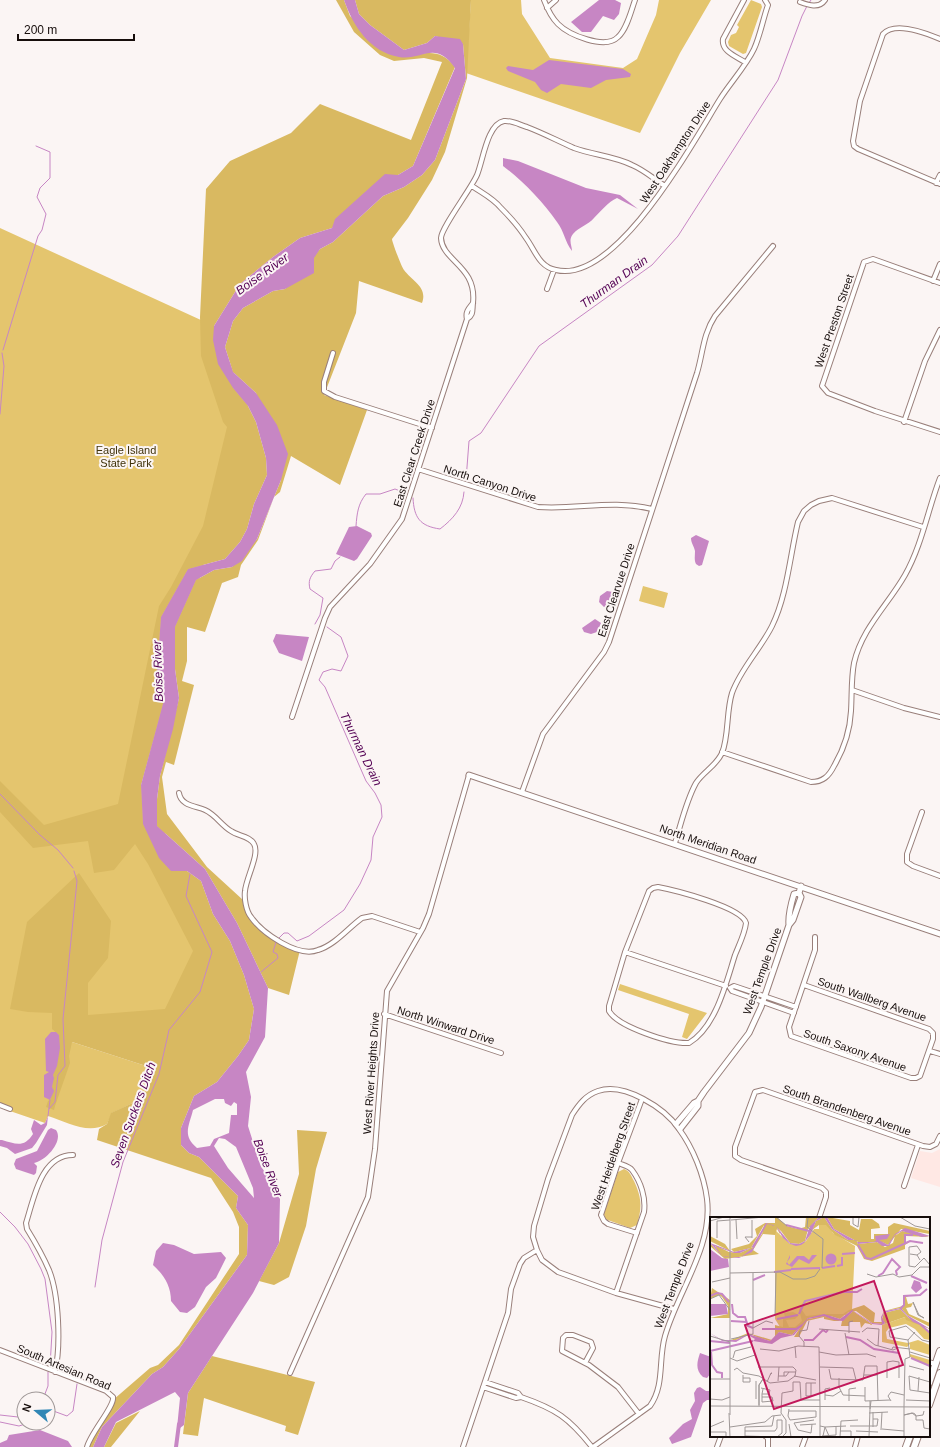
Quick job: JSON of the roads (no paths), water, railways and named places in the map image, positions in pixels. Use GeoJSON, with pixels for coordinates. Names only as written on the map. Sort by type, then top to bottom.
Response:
{"type":"FeatureCollection","features":[{"type":"Feature","properties":{"kind":"main road"},"geometry":{"type":"LineString","coordinates":[[930,1379],[940,1351]]}},
{"type":"Feature","properties":{"kind":"main road"},"geometry":{"type":"LineString","coordinates":[[930,1402],[940,1373]]}},
{"type":"Feature","properties":{"kind":"main road"},"geometry":{"type":"LineString","coordinates":[[906,1447],[910,1437]]}},
{"type":"Feature","properties":{"kind":"main road"},"geometry":{"type":"LineString","coordinates":[[914,1447],[918,1437]]}},
{"type":"Feature","properties":{"kind":"street"},"geometry":{"type":"LineString","coordinates":[[544,0],[546,8],[558,24],[574,34],[588,40],[606,42],[618,38],[622,32],[635,0]]}},
{"type":"Feature","properties":{"kind":"street"},"geometry":{"type":"LineString","coordinates":[[546,8],[556,0]]}},
{"type":"Feature","properties":{"kind":"street"},"geometry":{"type":"LineString","coordinates":[[744,0],[723,39],[722,45],[724,49],[745,62]]}},
{"type":"Feature","properties":{"kind":"street","name":"West Oakhampton Drive"},"geometry":{"type":"LineString","coordinates":[[554,270],[566,272],[576,271],[601,256],[633,229],[665,186],[755,47],[768,5],[764,0]]}},
{"type":"Feature","properties":{"kind":"street"},"geometry":{"type":"LineString","coordinates":[[800,2],[811,6],[819,5],[825,0]]}},
{"type":"Feature","properties":{"kind":"street"},"geometry":{"type":"LineString","coordinates":[[940,40],[899,28],[886,31],[881,38],[860,101],[853,141],[854,146],[938,184],[940,175]]}},
{"type":"Feature","properties":{"kind":"street"},"geometry":{"type":"LineString","coordinates":[[547,289],[554,270],[544,265],[538,258],[526,238],[500,207],[489,197],[472,186],[481,165],[492,128],[498,123],[511,122],[551,136],[574,148],[624,162],[640,169],[665,186]]}},
{"type":"Feature","properties":{"kind":"street","name":"East Clear Creek Drive"},"geometry":{"type":"LineString","coordinates":[[292,717],[328,610],[338,596],[370,564],[402,519],[467,319],[466,315],[468,309],[473,303],[474,290],[470,278],[446,250],[441,238],[444,228],[472,186]]}},
{"type":"Feature","properties":{"kind":"street","name":"East Clearvue Drive"},"geometry":{"type":"LineString","coordinates":[[522,792],[543,734],[604,652],[609,642],[698,370],[708,327],[715,316],[773,246]]}},
{"type":"Feature","properties":{"kind":"street","name":"West Preston Street"},"geometry":{"type":"LineString","coordinates":[[904,422],[828,393],[824,389],[822,382],[862,265],[873,259],[933,281]]}},
{"type":"Feature","properties":{"kind":"street"},"geometry":{"type":"LineString","coordinates":[[940,264],[933,281],[940,284]]}},
{"type":"Feature","properties":{"kind":"street"},"geometry":{"type":"LineString","coordinates":[[940,330],[925,361],[904,422],[940,432]]}},
{"type":"Feature","properties":{"kind":"street"},"geometry":{"type":"LineString","coordinates":[[333,353],[324,382],[324,391],[335,397],[432,428]]}},
{"type":"Feature","properties":{"kind":"street","name":"North Canyon Drive"},"geometry":{"type":"LineString","coordinates":[[418,469],[538,507],[554,508],[617,503],[632,504],[652,509]]}},
{"type":"Feature","properties":{"kind":"street"},"geometry":{"type":"LineString","coordinates":[[722,752],[811,782],[823,780],[829,774],[841,752],[850,723],[854,664],[861,641],[870,625],[905,575],[940,478]]}},
{"type":"Feature","properties":{"kind":"street"},"geometry":{"type":"LineString","coordinates":[[675,843],[696,784],[716,762],[722,752],[727,712],[732,693],[743,670],[766,637],[774,621],[780,604],[798,522],[802,514],[811,505],[826,499],[839,499],[923,527]]}},
{"type":"Feature","properties":{"kind":"street"},"geometry":{"type":"LineString","coordinates":[[852,690],[904,708],[940,717]]}},
{"type":"Feature","properties":{"kind":"street","name":"North Meridian Road"},"geometry":{"type":"LineString","coordinates":[[469,775],[675,843],[940,934]]}},
{"type":"Feature","properties":{"kind":"street","name":"West River Heights Drive"},"geometry":{"type":"LineString","coordinates":[[290,1373],[368,1197],[375,1149],[384,1014],[387,991],[429,914],[469,775]]}},
{"type":"Feature","properties":{"kind":"street"},"geometry":{"type":"LineString","coordinates":[[179,793],[183,802],[210,812],[230,831],[247,838],[255,844],[254,861],[248,877],[245,892],[246,905],[250,916],[257,924],[278,940],[298,950],[318,951],[362,918],[372,916],[420,932]]}},
{"type":"Feature","properties":{"kind":"street"},"geometry":{"type":"LineString","coordinates":[[922,812],[907,854],[907,862],[913,866],[940,876]]}},
{"type":"Feature","properties":{"kind":"street","name":"West Temple Drive"},"geometry":{"type":"LineString","coordinates":[[593,1447],[650,1406],[657,1397],[660,1388],[663,1346],[674,1309],[686,1286],[704,1236],[708,1211],[706,1189],[701,1171],[676,1124],[694,1103],[698,1101],[749,1033],[763,999],[789,925],[794,894],[799,893],[801,886]]}},
{"type":"Feature","properties":{"kind":"street"},"geometry":{"type":"LineString","coordinates":[[653,888],[678,891],[706,900],[742,916],[745,920],[745,926],[725,986],[719,1003],[709,1021],[689,1044],[665,1040],[635,1029],[613,1016],[609,1011],[609,1006],[625,952],[649,891],[653,888]]}},
{"type":"Feature","properties":{"kind":"street"},"geometry":{"type":"LineString","coordinates":[[763,999],[794,1013],[815,950],[815,937]]}},
{"type":"Feature","properties":{"kind":"street"},"geometry":{"type":"LineString","coordinates":[[625,952],[725,986],[730,988],[732,992],[796,1007]]}},
{"type":"Feature","properties":{"kind":"street","name":"South Wallberg Avenue"},"geometry":{"type":"LineString","coordinates":[[804,985],[929,1029],[933,1033],[934,1039],[930,1051]]}},
{"type":"Feature","properties":{"kind":"street","name":"South Saxony Avenue"},"geometry":{"type":"LineString","coordinates":[[794,1013],[789,1027],[789,1032],[794,1038],[911,1078],[918,1078],[922,1073],[930,1051]]}},
{"type":"Feature","properties":{"kind":"street","name":"North Winward Drive"},"geometry":{"type":"LineString","coordinates":[[384,1014],[501,1053]]}},
{"type":"Feature","properties":{"kind":"street"},"geometry":{"type":"LineString","coordinates":[[930,1051],[940,1054]]}},
{"type":"Feature","properties":{"kind":"street"},"geometry":{"type":"LineString","coordinates":[[674,1309],[616,1293],[558,1272],[542,1260],[533,1237],[534,1226],[555,1158],[575,1110],[586,1097],[609,1089],[620,1091],[655,1105],[676,1124]]}},
{"type":"Feature","properties":{"kind":"street","name":"South Brandenberg Avenue"},"geometry":{"type":"LineString","coordinates":[[819,1217],[826,1197],[826,1192],[822,1188],[741,1160],[736,1156],[735,1147],[754,1093],[757,1090],[763,1090],[918,1145],[930,1147],[936,1144],[940,1136]]}},
{"type":"Feature","properties":{"kind":"street","name":"West Heidelberg Street"},"geometry":{"type":"LineString","coordinates":[[637,1234],[608,1224],[602,1218],[602,1210],[642,1099]]}},
{"type":"Feature","properties":{"kind":"street","name":"West Temple Drive"},"geometry":{"type":"LineString","coordinates":[[680,1129],[698,1106],[698,1101]]}},
{"type":"Feature","properties":{"kind":"street"},"geometry":{"type":"LineString","coordinates":[[0,1105],[10,1109]]}},
{"type":"Feature","properties":{"kind":"street"},"geometry":{"type":"LineString","coordinates":[[904,1186],[918,1145]]}},
{"type":"Feature","properties":{"kind":"street"},"geometry":{"type":"LineString","coordinates":[[55,1372],[58,1347],[54,1294],[49,1271],[26,1229],[26,1223],[39,1182],[45,1172],[58,1158],[63,1155],[73,1155]]}},
{"type":"Feature","properties":{"kind":"street"},"geometry":{"type":"LineString","coordinates":[[616,1293],[644,1212],[644,1198],[632,1169],[618,1163]]}},
{"type":"Feature","properties":{"kind":"street"},"geometry":{"type":"LineString","coordinates":[[463,1447],[508,1312],[511,1288],[520,1264],[524,1258],[537,1250]]}},
{"type":"Feature","properties":{"kind":"street"},"geometry":{"type":"LineString","coordinates":[[585,1363],[593,1348],[591,1342],[573,1335],[566,1335],[563,1338],[562,1351],[585,1363],[618,1387],[639,1414]]}},
{"type":"Feature","properties":{"kind":"street","name":"South Artesian Road"},"geometry":{"type":"LineString","coordinates":[[0,1350],[106,1391],[113,1397],[113,1404],[94,1430],[87,1447]]}},
{"type":"Feature","properties":{"kind":"street"},"geometry":{"type":"LineString","coordinates":[[485,1382],[518,1393],[521,1397]]}},
{"type":"Feature","properties":{"kind":"street"},"geometry":{"type":"LineString","coordinates":[[483,1387],[516,1398],[521,1397],[544,1405],[564,1416],[575,1426],[593,1447]]}},
{"type":"Feature","properties":{"kind":"street"},"geometry":{"type":"LineString","coordinates":[[717,1447],[721,1437]]}},
{"type":"Feature","properties":{"kind":"street"},"geometry":{"type":"LineString","coordinates":[[767,1437],[768,1447]]}},
{"type":"Feature","properties":{"kind":"street"},"geometry":{"type":"LineString","coordinates":[[802,1447],[806,1437]]}},
{"type":"Feature","properties":{"kind":"street"},"geometry":{"type":"LineString","coordinates":[[855,1447],[858,1437]]}},
{"type":"Feature","properties":{"kind":"water","name":"Boise River"},"geometry":{"type":"Polygon","coordinates":[[[344,0],[355,0],[359,14],[370,25],[404,50],[427,43],[435,36],[460,39],[463,44],[466,79],[435,160],[422,175],[404,187],[383,196],[333,242],[320,249],[314,258],[314,273],[285,289],[273,291],[243,308],[233,321],[225,347],[233,372],[256,393],[277,425],[288,454],[281,480],[257,539],[242,561],[232,567],[214,570],[196,580],[175,627],[175,669],[179,698],[173,729],[160,776],[157,799],[157,826],[205,869],[237,923],[268,988],[265,1037],[246,1072],[251,1097],[248,1126],[260,1164],[280,1199],[279,1243],[253,1293],[188,1393],[184,1425],[177,1428],[180,1398],[175,1392],[116,1422],[104,1447],[93,1447],[102,1427],[152,1374],[163,1367],[179,1349],[247,1255],[248,1225],[236,1208],[238,1196],[199,1157],[189,1153],[181,1145],[181,1128],[194,1096],[217,1082],[249,1040],[254,1009],[244,975],[230,941],[213,914],[201,881],[187,871],[171,871],[159,858],[143,824],[141,785],[164,700],[157,670],[161,617],[188,569],[225,559],[240,542],[247,529],[254,504],[267,475],[266,458],[256,422],[248,406],[233,388],[218,364],[213,340],[214,326],[240,284],[273,257],[300,238],[332,228],[335,219],[385,174],[398,175],[413,166],[455,68],[448,59],[435,53],[399,57],[379,50],[364,36],[352,19],[344,0]],[[215,1099],[193,1110],[188,1135],[192,1144],[197,1148],[210,1146],[214,1139],[229,1133],[231,1115],[237,1115],[237,1104],[234,1102],[231,1106],[225,1103],[224,1099],[215,1099]],[[219,1138],[214,1146],[228,1168],[254,1198],[253,1188],[236,1147],[225,1139],[219,1138]]]}},
{"type":"Feature","properties":{"kind":"water"},"geometry":{"type":"Polygon","coordinates":[[[599,0],[615,0],[621,3],[619,14],[614,20],[603,16],[591,32],[582,32],[571,22],[599,0]]]}},
{"type":"Feature","properties":{"kind":"water"},"geometry":{"type":"Polygon","coordinates":[[[549,60],[623,69],[631,74],[630,77],[606,80],[591,88],[561,84],[547,93],[541,90],[535,82],[508,71],[506,68],[508,66],[533,70],[549,60]]]}},
{"type":"Feature","properties":{"kind":"water"},"geometry":{"type":"Polygon","coordinates":[[[503,158],[518,161],[586,188],[620,195],[638,209],[617,198],[573,234],[570,241],[572,251],[559,225],[551,214],[525,185],[503,166],[503,158]]]}},
{"type":"Feature","properties":{"kind":"water"},"geometry":{"type":"Polygon","coordinates":[[[357,526],[371,533],[372,536],[357,559],[354,561],[336,554],[349,527],[357,526]]]}},
{"type":"Feature","properties":{"kind":"water"},"geometry":{"type":"Polygon","coordinates":[[[696,535],[709,541],[702,565],[699,566],[695,562],[695,551],[691,540],[691,538],[696,535]]]}},
{"type":"Feature","properties":{"kind":"water"},"geometry":{"type":"Polygon","coordinates":[[[607,591],[613,592],[615,596],[609,605],[604,607],[599,602],[600,596],[607,591]]]}},
{"type":"Feature","properties":{"kind":"water"},"geometry":{"type":"Polygon","coordinates":[[[595,619],[601,623],[597,632],[591,634],[584,632],[582,628],[595,619]]]}},
{"type":"Feature","properties":{"kind":"water"},"geometry":{"type":"Polygon","coordinates":[[[276,634],[309,637],[302,661],[279,653],[273,641],[276,634]]]}},
{"type":"Feature","properties":{"kind":"water"},"geometry":{"type":"Polygon","coordinates":[[[51,1032],[56,1032],[59,1035],[60,1048],[57,1066],[53,1075],[54,1078],[52,1087],[54,1091],[50,1100],[44,1097],[44,1075],[49,1072],[46,1071],[45,1039],[51,1032]]]}},
{"type":"Feature","properties":{"kind":"water"},"geometry":{"type":"Polygon","coordinates":[[[48,1116],[47,1125],[32,1148],[15,1154],[7,1148],[0,1146],[0,1140],[16,1144],[23,1143],[33,1134],[31,1129],[34,1120],[41,1125],[45,1123],[48,1116]]]}},
{"type":"Feature","properties":{"kind":"water"},"geometry":{"type":"Polygon","coordinates":[[[51,1128],[56,1130],[58,1140],[56,1145],[44,1159],[34,1163],[37,1166],[36,1173],[34,1175],[16,1169],[14,1164],[16,1159],[37,1151],[48,1130],[51,1128]]]}},
{"type":"Feature","properties":{"kind":"water"},"geometry":{"type":"Polygon","coordinates":[[[163,1243],[174,1245],[194,1254],[221,1252],[226,1258],[216,1278],[206,1287],[195,1307],[187,1313],[180,1312],[171,1301],[170,1290],[166,1281],[153,1265],[156,1251],[163,1243]]]}},
{"type":"Feature","properties":{"kind":"water"},"geometry":{"type":"Polygon","coordinates":[[[700,1353],[710,1357],[710,1374],[707,1378],[700,1374],[698,1363],[700,1353]]]}},
{"type":"Feature","properties":{"kind":"water"},"geometry":{"type":"Polygon","coordinates":[[[700,1387],[706,1391],[710,1391],[710,1400],[703,1403],[691,1437],[672,1444],[669,1438],[683,1424],[692,1419],[690,1410],[695,1401],[694,1393],[697,1388],[700,1387]]]}},
{"type":"Feature","properties":{"kind":"water"},"geometry":{"type":"Polygon","coordinates":[[[43,1431],[68,1441],[72,1447],[0,1447],[0,1443],[7,1440],[9,1435],[43,1431]]]}},
{"type":"Feature","properties":{"kind":"waterway","name":"Thurman Drain"},"geometry":{"type":"LineString","coordinates":[[466,480],[469,441],[481,433],[539,346],[652,265],[678,236],[778,80],[807,6]]}},
{"type":"Feature","properties":{"kind":"waterway"},"geometry":{"type":"LineString","coordinates":[[3,350],[46,214],[37,197],[40,188],[50,178],[50,152],[36,146]]}},
{"type":"Feature","properties":{"kind":"waterway"},"geometry":{"type":"LineString","coordinates":[[0,414],[4,366],[2,353]]}},
{"type":"Feature","properties":{"kind":"waterway","name":"Thurman Drain"},"geometry":{"type":"LineString","coordinates":[[356,526],[358,509],[366,494],[380,494],[395,489],[405,493]]}},
{"type":"Feature","properties":{"kind":"waterway","name":"Thurman Drain"},"geometry":{"type":"LineString","coordinates":[[413,498],[415,511],[419,520],[427,526],[440,529],[456,513],[462,503],[464,492]]}},
{"type":"Feature","properties":{"kind":"waterway","name":"Thurman Drain"},"geometry":{"type":"LineString","coordinates":[[315,624],[320,615],[323,598],[310,589],[310,579],[315,571],[331,569],[335,561],[340,557]]}},
{"type":"Feature","properties":{"kind":"waterway","name":"Thurman Drain"},"geometry":{"type":"LineString","coordinates":[[278,939],[284,933],[288,933],[297,941],[309,936],[344,910],[360,884],[371,860],[373,837],[382,817],[381,805],[375,793],[366,781],[325,687],[319,680],[323,672],[332,669],[341,671],[348,656],[341,637],[327,627]]}},
{"type":"Feature","properties":{"kind":"waterway"},"geometry":{"type":"LineString","coordinates":[[0,794],[40,835],[58,850],[73,868]]}},
{"type":"Feature","properties":{"kind":"waterway"},"geometry":{"type":"LineString","coordinates":[[49,1109],[55,1102],[58,1075],[65,1066],[63,1019],[77,881],[74,871]]}},
{"type":"Feature","properties":{"kind":"waterway","name":"Seven Suckers Ditch"},"geometry":{"type":"LineString","coordinates":[[95,1287],[102,1240],[123,1162],[159,1074],[169,1030],[200,992],[212,952],[186,896],[190,874]]}},
{"type":"Feature","properties":{"kind":"waterway","name":"Thurman Drain"},"geometry":{"type":"LineString","coordinates":[[261,972],[278,958],[277,954],[273,952],[276,942]]}},
{"type":"Feature","properties":{"kind":"waterway"},"geometry":{"type":"LineString","coordinates":[[48,1116],[50,1100]]}},
{"type":"Feature","properties":{"kind":"waterway"},"geometry":{"type":"LineString","coordinates":[[0,1212],[15,1227],[28,1244],[45,1279],[52,1332],[50,1367]]}},
{"type":"Feature","properties":{"kind":"waterway"},"geometry":{"type":"LineString","coordinates":[[46,1391],[48,1386],[48,1372]]}},
{"type":"Feature","properties":{"kind":"waterway","name":"Seven Suckers Ditch"},"geometry":{"type":"LineString","coordinates":[[56,1412],[67,1416],[73,1411],[77,1384]]}},
{"type":"Feature","properties":{"kind":"waterway"},"geometry":{"type":"LineString","coordinates":[[0,1415],[16,1417]]}},
{"type":"Feature","properties":{"kind":"waterway","name":"Seven Suckers Ditch"},"geometry":{"type":"LineString","coordinates":[[0,1422],[16,1425]]}},
{"type":"Feature","properties":{"kind":"waterway"},"geometry":{"type":"LineString","coordinates":[[176,1447],[179,1424]]}},
{"type":"Feature","properties":{"kind":"park label","name":"Eagle Island State Park"},"geometry":{"type":"Point","coordinates":[126,456]}}]}
